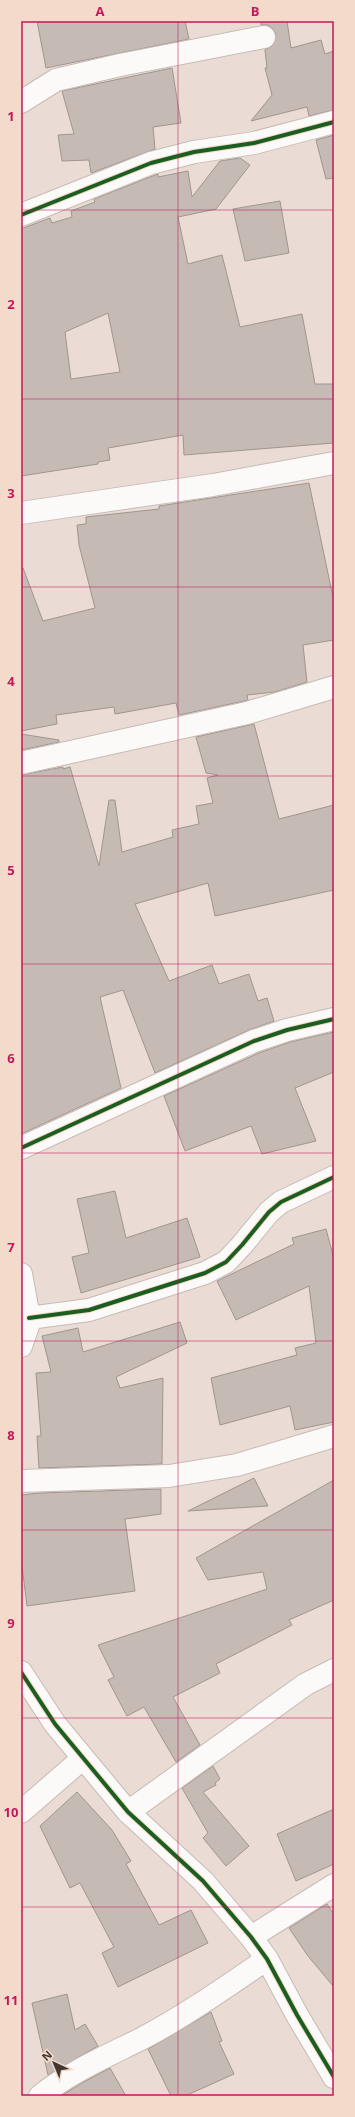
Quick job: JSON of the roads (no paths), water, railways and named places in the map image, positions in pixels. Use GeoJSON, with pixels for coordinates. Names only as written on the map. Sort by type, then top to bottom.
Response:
{"type":"FeatureCollection","features":[{"type":"Feature","properties":{"kind":"street"},"geometry":{"type":"LineString","coordinates":[[21,102],[56,80],[120,65],[264,37]]}},
{"type":"Feature","properties":{"kind":"street"},"geometry":{"type":"LineString","coordinates":[[21,214],[151,163],[194,152],[254,143],[334,122]]}},
{"type":"Feature","properties":{"kind":"street"},"geometry":{"type":"LineString","coordinates":[[21,513],[213,485],[334,463]]}},
{"type":"Feature","properties":{"kind":"street"},"geometry":{"type":"LineString","coordinates":[[21,763],[247,713],[334,687]]}},
{"type":"Feature","properties":{"kind":"street"},"geometry":{"type":"LineString","coordinates":[[21,1148],[254,1041],[287,1030],[334,1019]]}},
{"type":"Feature","properties":{"kind":"street"},"geometry":{"type":"LineString","coordinates":[[29,1318],[89,1310],[205,1273],[226,1262],[242,1246],[269,1212],[281,1202],[334,1177]]}},
{"type":"Feature","properties":{"kind":"street"},"geometry":{"type":"LineString","coordinates":[[21,1274],[29,1318],[28,1326],[21,1346]]}},
{"type":"Feature","properties":{"kind":"street"},"geometry":{"type":"LineString","coordinates":[[21,1481],[169,1476],[237,1465],[334,1436]]}},
{"type":"Feature","properties":{"kind":"street"},"geometry":{"type":"LineString","coordinates":[[128,1812],[306,1684],[334,1670]]}},
{"type":"Feature","properties":{"kind":"street"},"geometry":{"type":"LineString","coordinates":[[21,1672],[55,1724],[82,1759],[128,1812],[203,1881],[251,1937],[267,1959],[297,2015],[334,2078]]}},
{"type":"Feature","properties":{"kind":"street"},"geometry":{"type":"LineString","coordinates":[[21,1812],[82,1759]]}},
{"type":"Feature","properties":{"kind":"street"},"geometry":{"type":"LineString","coordinates":[[251,1937],[334,1885]]}},
{"type":"Feature","properties":{"kind":"street"},"geometry":{"type":"LineString","coordinates":[[40,2096],[106,2055],[141,2039],[188,2012],[267,1959]]}}]}
